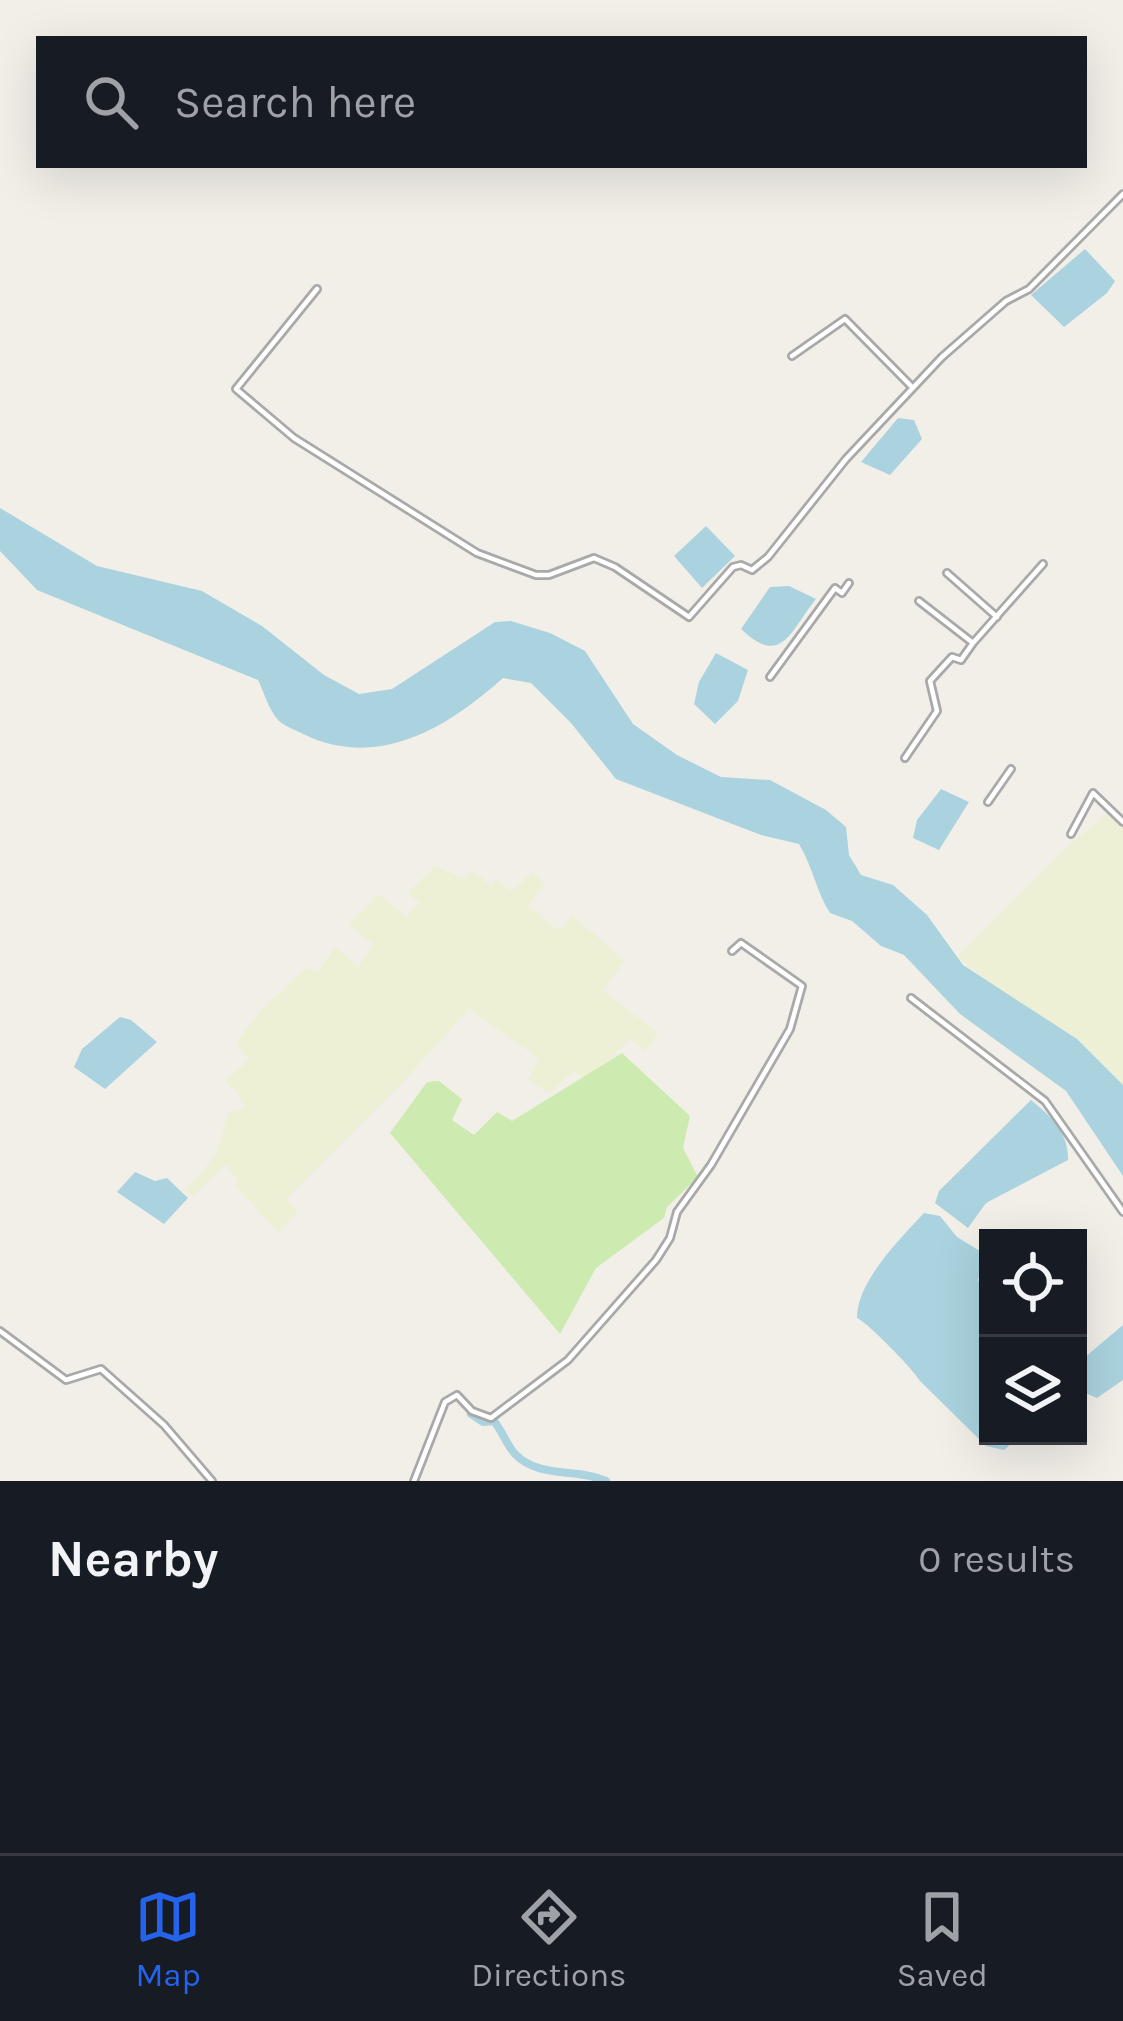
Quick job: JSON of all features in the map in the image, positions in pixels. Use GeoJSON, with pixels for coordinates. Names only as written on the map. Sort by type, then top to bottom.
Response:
{"type":"FeatureCollection","features":[{"type":"Feature","properties":{"kind":"street"},"geometry":{"type":"LineString","coordinates":[[317,289],[236,389],[321,456],[460,543],[513,566],[549,575],[594,558],[689,617],[733,567],[752,570],[768,556],[846,459],[913,388],[968,332],[1029,289],[1123,194]]}},
{"type":"Feature","properties":{"kind":"street"},"geometry":{"type":"LineString","coordinates":[[792,356],[845,319],[913,388]]}},
{"type":"Feature","properties":{"kind":"street"},"geometry":{"type":"LineString","coordinates":[[905,758],[937,711],[931,681],[952,657],[961,660],[1043,565]]}},
{"type":"Feature","properties":{"kind":"street"},"geometry":{"type":"LineString","coordinates":[[946,573],[997,616]]}},
{"type":"Feature","properties":{"kind":"street"},"geometry":{"type":"LineString","coordinates":[[770,677],[835,588],[842,593],[849,584]]}},
{"type":"Feature","properties":{"kind":"street"},"geometry":{"type":"LineString","coordinates":[[919,601],[973,643]]}},
{"type":"Feature","properties":{"kind":"street"},"geometry":{"type":"LineString","coordinates":[[988,802],[1011,769]]}},
{"type":"Feature","properties":{"kind":"street"},"geometry":{"type":"LineString","coordinates":[[1071,834],[1093,793],[1123,822]]}},
{"type":"Feature","properties":{"kind":"street"},"geometry":{"type":"LineString","coordinates":[[414,1481],[445,1402],[457,1394],[472,1411],[491,1418],[568,1360],[663,1249],[677,1212],[712,1166],[790,1029],[802,986],[741,943],[732,951]]}},
{"type":"Feature","properties":{"kind":"street"},"geometry":{"type":"LineString","coordinates":[[911,998],[1045,1101],[1123,1212]]}},
{"type":"Feature","properties":{"kind":"street"},"geometry":{"type":"LineString","coordinates":[[0,1331],[66,1380],[101,1369],[164,1425],[212,1481]]}},
{"type":"Feature","properties":{"kind":"green space"},"geometry":{"type":"Polygon","coordinates":[[[1110,811],[1123,822],[1123,1085],[1077,1039],[1006,996],[957,957],[1110,811]]]}},
{"type":"Feature","properties":{"kind":"green space"},"geometry":{"type":"Polygon","coordinates":[[[435,866],[464,879],[473,870],[491,886],[496,879],[512,891],[532,872],[545,885],[528,905],[558,930],[573,915],[625,961],[603,990],[658,1033],[645,1051],[630,1039],[588,1081],[573,1071],[550,1094],[528,1080],[538,1058],[469,1009],[286,1199],[298,1213],[278,1233],[236,1186],[238,1180],[225,1165],[193,1196],[185,1190],[215,1156],[229,1112],[244,1108],[237,1092],[225,1082],[249,1059],[236,1043],[262,1009],[306,968],[318,972],[335,947],[358,967],[373,945],[349,924],[378,894],[406,916],[419,902],[407,893],[435,866]]]}},
{"type":"Feature","properties":{"kind":"green space"},"geometry":{"type":"Polygon","coordinates":[[[622,1053],[690,1116],[683,1148],[698,1177],[667,1207],[664,1218],[596,1268],[560,1334],[390,1133],[427,1082],[439,1081],[462,1099],[452,1120],[474,1135],[497,1112],[512,1121],[622,1053]]]}},
{"type":"Feature","properties":{"kind":"water"},"geometry":{"type":"Polygon","coordinates":[[[1085,249],[1115,281],[1064,327],[1031,295],[1085,249]]]}},
{"type":"Feature","properties":{"kind":"water"},"geometry":{"type":"Polygon","coordinates":[[[898,418],[914,420],[922,439],[890,475],[861,462],[898,418]]]}},
{"type":"Feature","properties":{"kind":"water"},"geometry":{"type":"Polygon","coordinates":[[[0,508],[97,566],[202,591],[262,626],[324,675],[359,694],[392,689],[495,622],[511,621],[550,633],[585,651],[633,724],[677,755],[721,777],[770,780],[826,810],[846,827],[849,855],[861,875],[893,885],[927,915],[963,965],[1077,1039],[1123,1085],[1123,1176],[1066,1091],[960,1014],[904,955],[881,946],[852,921],[830,913],[799,844],[761,835],[616,779],[531,683],[503,678],[458,713],[409,739],[357,748],[331,744],[279,721],[258,680],[37,590],[0,551],[0,508]]]}},
{"type":"Feature","properties":{"kind":"water"},"geometry":{"type":"Polygon","coordinates":[[[706,526],[735,556],[702,588],[674,556],[706,526]]]}},
{"type":"Feature","properties":{"kind":"water"},"geometry":{"type":"Polygon","coordinates":[[[789,586],[816,599],[784,641],[766,645],[741,629],[770,587],[789,586]]]}},
{"type":"Feature","properties":{"kind":"water"},"geometry":{"type":"Polygon","coordinates":[[[716,653],[748,670],[738,701],[715,724],[694,704],[699,682],[716,653]]]}},
{"type":"Feature","properties":{"kind":"water"},"geometry":{"type":"Polygon","coordinates":[[[941,789],[969,802],[939,850],[913,838],[917,820],[941,789]]]}},
{"type":"Feature","properties":{"kind":"water"},"geometry":{"type":"Polygon","coordinates":[[[120,1017],[131,1020],[157,1042],[105,1089],[74,1067],[82,1049],[120,1017]]]}},
{"type":"Feature","properties":{"kind":"water"},"geometry":{"type":"Polygon","coordinates":[[[1031,1100],[1062,1133],[1068,1160],[986,1203],[968,1228],[935,1203],[939,1191],[1031,1100]]]}},
{"type":"Feature","properties":{"kind":"water"},"geometry":{"type":"Polygon","coordinates":[[[135,1172],[155,1181],[167,1178],[188,1198],[164,1224],[117,1192],[135,1172]]]}},
{"type":"Feature","properties":{"kind":"water"},"geometry":{"type":"Polygon","coordinates":[[[924,1213],[940,1216],[957,1237],[979,1250],[979,1439],[857,1318],[864,1290],[892,1248],[924,1213]]]}},
{"type":"Feature","properties":{"kind":"water"},"geometry":{"type":"Polygon","coordinates":[[[1123,1325],[1123,1380],[1097,1398],[1087,1394],[1087,1355],[1123,1325]]]}},
{"type":"Feature","properties":{"kind":"waterway"},"geometry":{"type":"LineString","coordinates":[[471,1414],[483,1422],[494,1421],[512,1450],[535,1467],[606,1481]]}}]}
